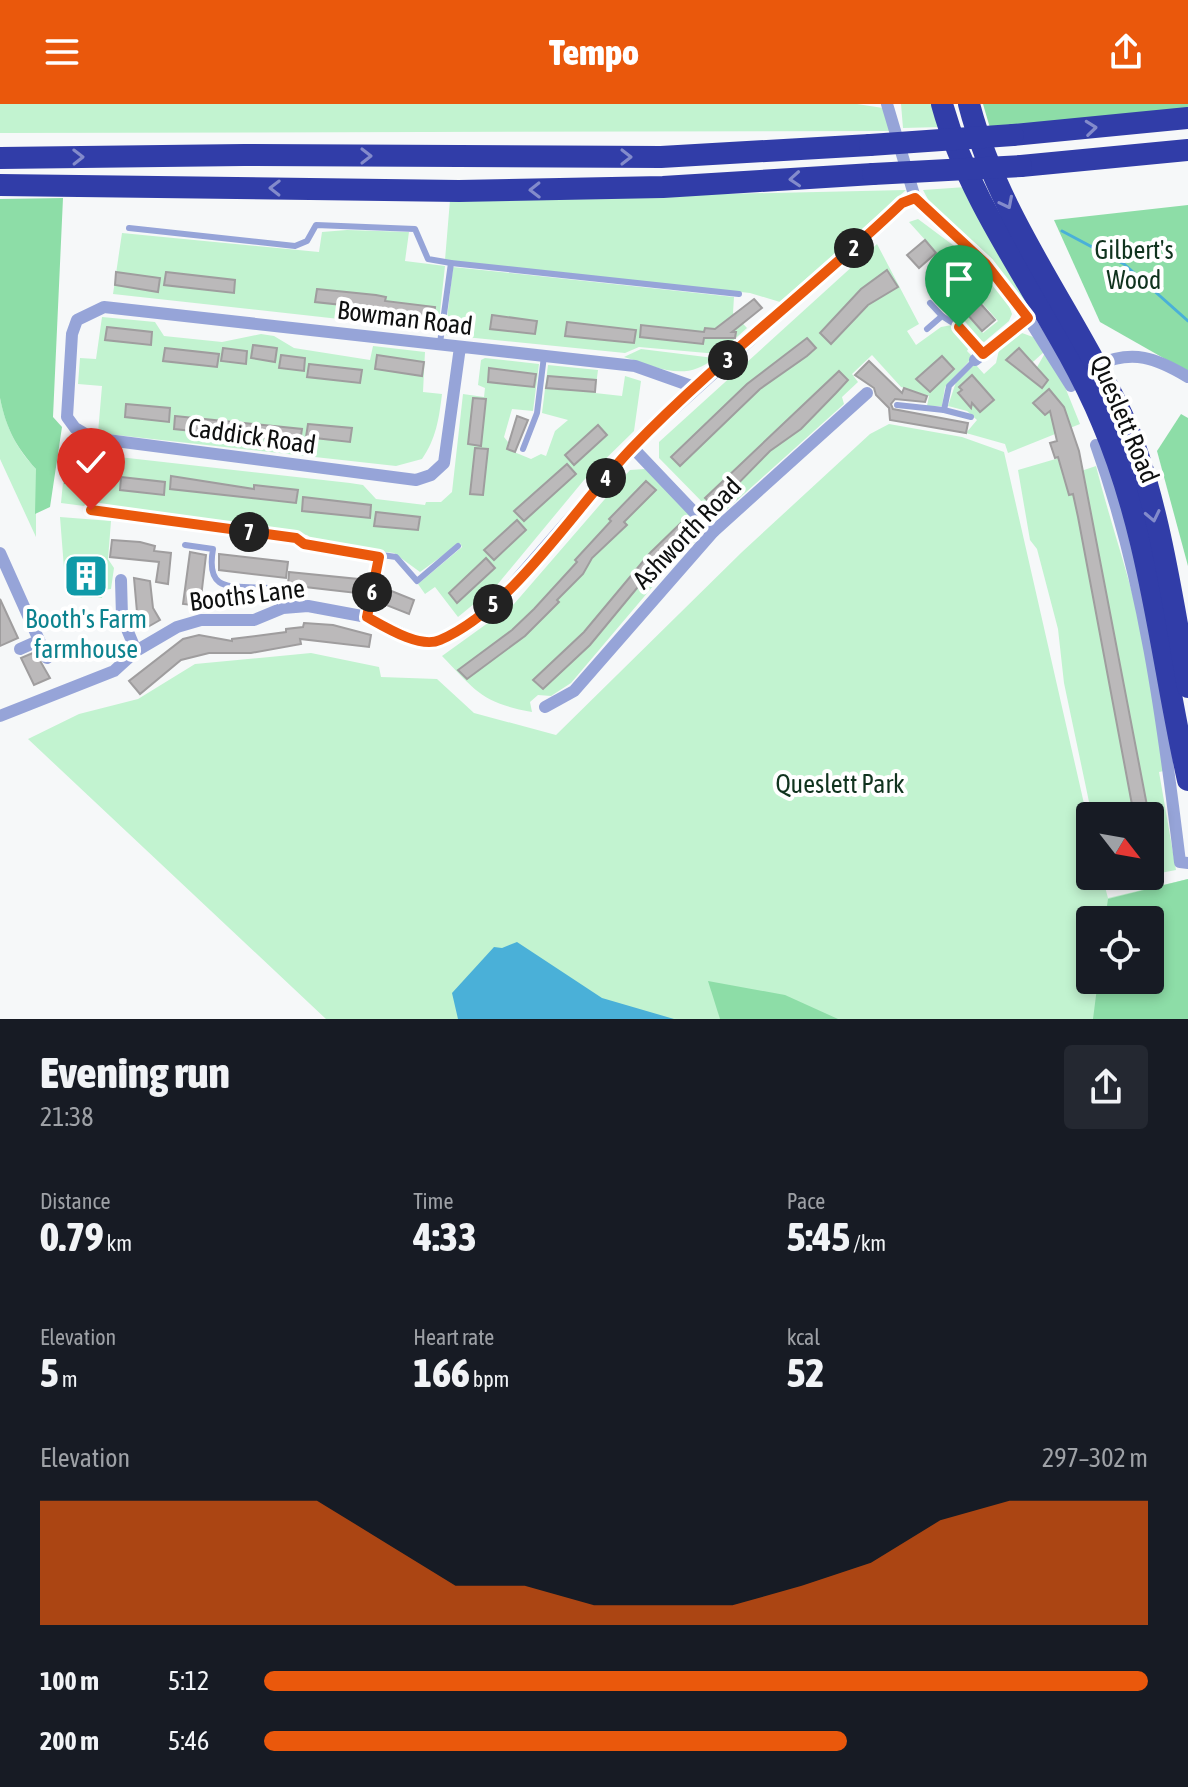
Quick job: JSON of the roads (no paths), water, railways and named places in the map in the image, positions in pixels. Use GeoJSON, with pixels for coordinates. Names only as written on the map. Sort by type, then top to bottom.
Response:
{"type":"FeatureCollection","features":[{"type":"Feature","properties":{"kind":"highway","name":"Queslett Road"},"geometry":{"type":"LineString","coordinates":[[942,104],[956,153],[1082,375],[1143,470],[1188,687]]}},
{"type":"Feature","properties":{"kind":"highway","name":"Queslett Road"},"geometry":{"type":"LineString","coordinates":[[969,104],[1003,195],[1102,420],[1133,511],[1188,780]]}},
{"type":"Feature","properties":{"kind":"highway"},"geometry":{"type":"LineString","coordinates":[[0,158],[244,155],[661,157],[1013,135],[1188,118]]}},
{"type":"Feature","properties":{"kind":"highway"},"geometry":{"type":"LineString","coordinates":[[0,185],[459,191],[663,187],[1021,166],[1188,150]]}},
{"type":"Feature","properties":{"kind":"street"},"geometry":{"type":"LineString","coordinates":[[887,104],[915,198]]}},
{"type":"Feature","properties":{"kind":"street","name":"Queslett Road"},"geometry":{"type":"LineString","coordinates":[[915,198],[986,264],[1028,318],[1082,375]]}},
{"type":"Feature","properties":{"kind":"street","name":"Booths Lane"},"geometry":{"type":"LineString","coordinates":[[0,716],[114,671],[136,651],[177,627],[201,620],[254,620],[283,608],[308,606],[367,617],[413,639],[437,642],[470,623],[503,595],[632,447],[902,203],[915,198]]}},
{"type":"Feature","properties":{"kind":"street","name":"Bowman Road"},"geometry":{"type":"LineString","coordinates":[[104,307],[635,366],[697,388]]}},
{"type":"Feature","properties":{"kind":"street","name":"Caddick Road"},"geometry":{"type":"LineString","coordinates":[[104,307],[77,320],[72,334],[67,417],[75,428],[92,438],[416,480],[431,475],[444,463],[460,347]]}},
{"type":"Feature","properties":{"kind":"street"},"geometry":{"type":"LineString","coordinates":[[979,357],[1028,318]]}},
{"type":"Feature","properties":{"kind":"street"},"geometry":{"type":"LineString","coordinates":[[1082,375],[1129,354],[1156,358],[1188,377]]}},
{"type":"Feature","properties":{"kind":"street","name":"Ashworth Road"},"geometry":{"type":"LineString","coordinates":[[545,707],[574,691],[713,532],[867,393]]}},
{"type":"Feature","properties":{"kind":"street","name":"Queslett Road"},"geometry":{"type":"LineString","coordinates":[[1096,445],[1109,483],[1150,643],[1180,862],[1188,863]]}},
{"type":"Feature","properties":{"kind":"street"},"geometry":{"type":"LineString","coordinates":[[632,447],[713,532]]}},
{"type":"Feature","properties":{"kind":"street"},"geometry":{"type":"LineString","coordinates":[[0,553],[47,658]]}},
{"type":"Feature","properties":{"kind":"street"},"geometry":{"type":"LineString","coordinates":[[121,580],[122,617],[136,651]]}},
{"type":"Feature","properties":{"kind":"street"},"geometry":{"type":"LineString","coordinates":[[107,600],[121,598]]}},
{"type":"Feature","properties":{"kind":"street"},"geometry":{"type":"LineString","coordinates":[[20,649],[38,641]]}},
{"type":"Feature","properties":{"kind":"lane"},"geometry":{"type":"LineString","coordinates":[[129,228],[295,246],[307,241],[316,225],[415,229],[428,259],[739,294]]}},
{"type":"Feature","properties":{"kind":"lane"},"geometry":{"type":"LineString","coordinates":[[440,343],[451,263]]}},
{"type":"Feature","properties":{"kind":"lane"},"geometry":{"type":"LineString","coordinates":[[930,303],[959,327],[979,357],[949,386],[944,410]]}},
{"type":"Feature","properties":{"kind":"lane"},"geometry":{"type":"LineString","coordinates":[[927,329],[942,316]]}},
{"type":"Feature","properties":{"kind":"lane"},"geometry":{"type":"LineString","coordinates":[[523,449],[537,413],[544,356]]}},
{"type":"Feature","properties":{"kind":"lane"},"geometry":{"type":"LineString","coordinates":[[897,405],[944,410],[971,417]]}},
{"type":"Feature","properties":{"kind":"lane"},"geometry":{"type":"LineString","coordinates":[[91,510],[296,538],[304,544],[396,557],[417,581],[458,546]]}},
{"type":"Feature","properties":{"kind":"lane"},"geometry":{"type":"LineString","coordinates":[[185,545],[213,549],[209,571],[213,580],[221,584],[268,588],[283,608]]}},
{"type":"Feature","properties":{"kind":"lane"},"geometry":{"type":"LineString","coordinates":[[367,617],[379,557]]}},
{"type":"Feature","properties":{"kind":"water"},"geometry":{"type":"Polygon","coordinates":[[[517,942],[602,998],[674,1019],[458,1019],[452,993],[494,947],[502,948],[517,942]]]}},
{"type":"Feature","properties":{"kind":"waterway"},"geometry":{"type":"LineString","coordinates":[[1062,231],[1124,264],[1188,321]]}},
{"type":"Feature","properties":{"kind":"place","name":"Booth's Farm farmhouse"},"geometry":{"type":"Point","coordinates":[86,576]}},
{"type":"Feature","properties":{"kind":"park label","name":"Gilbert's Wood"},"geometry":{"type":"Point","coordinates":[1134,265]}},
{"type":"Feature","properties":{"kind":"park label","name":"Queslett Park"},"geometry":{"type":"Point","coordinates":[840,784]}}]}
